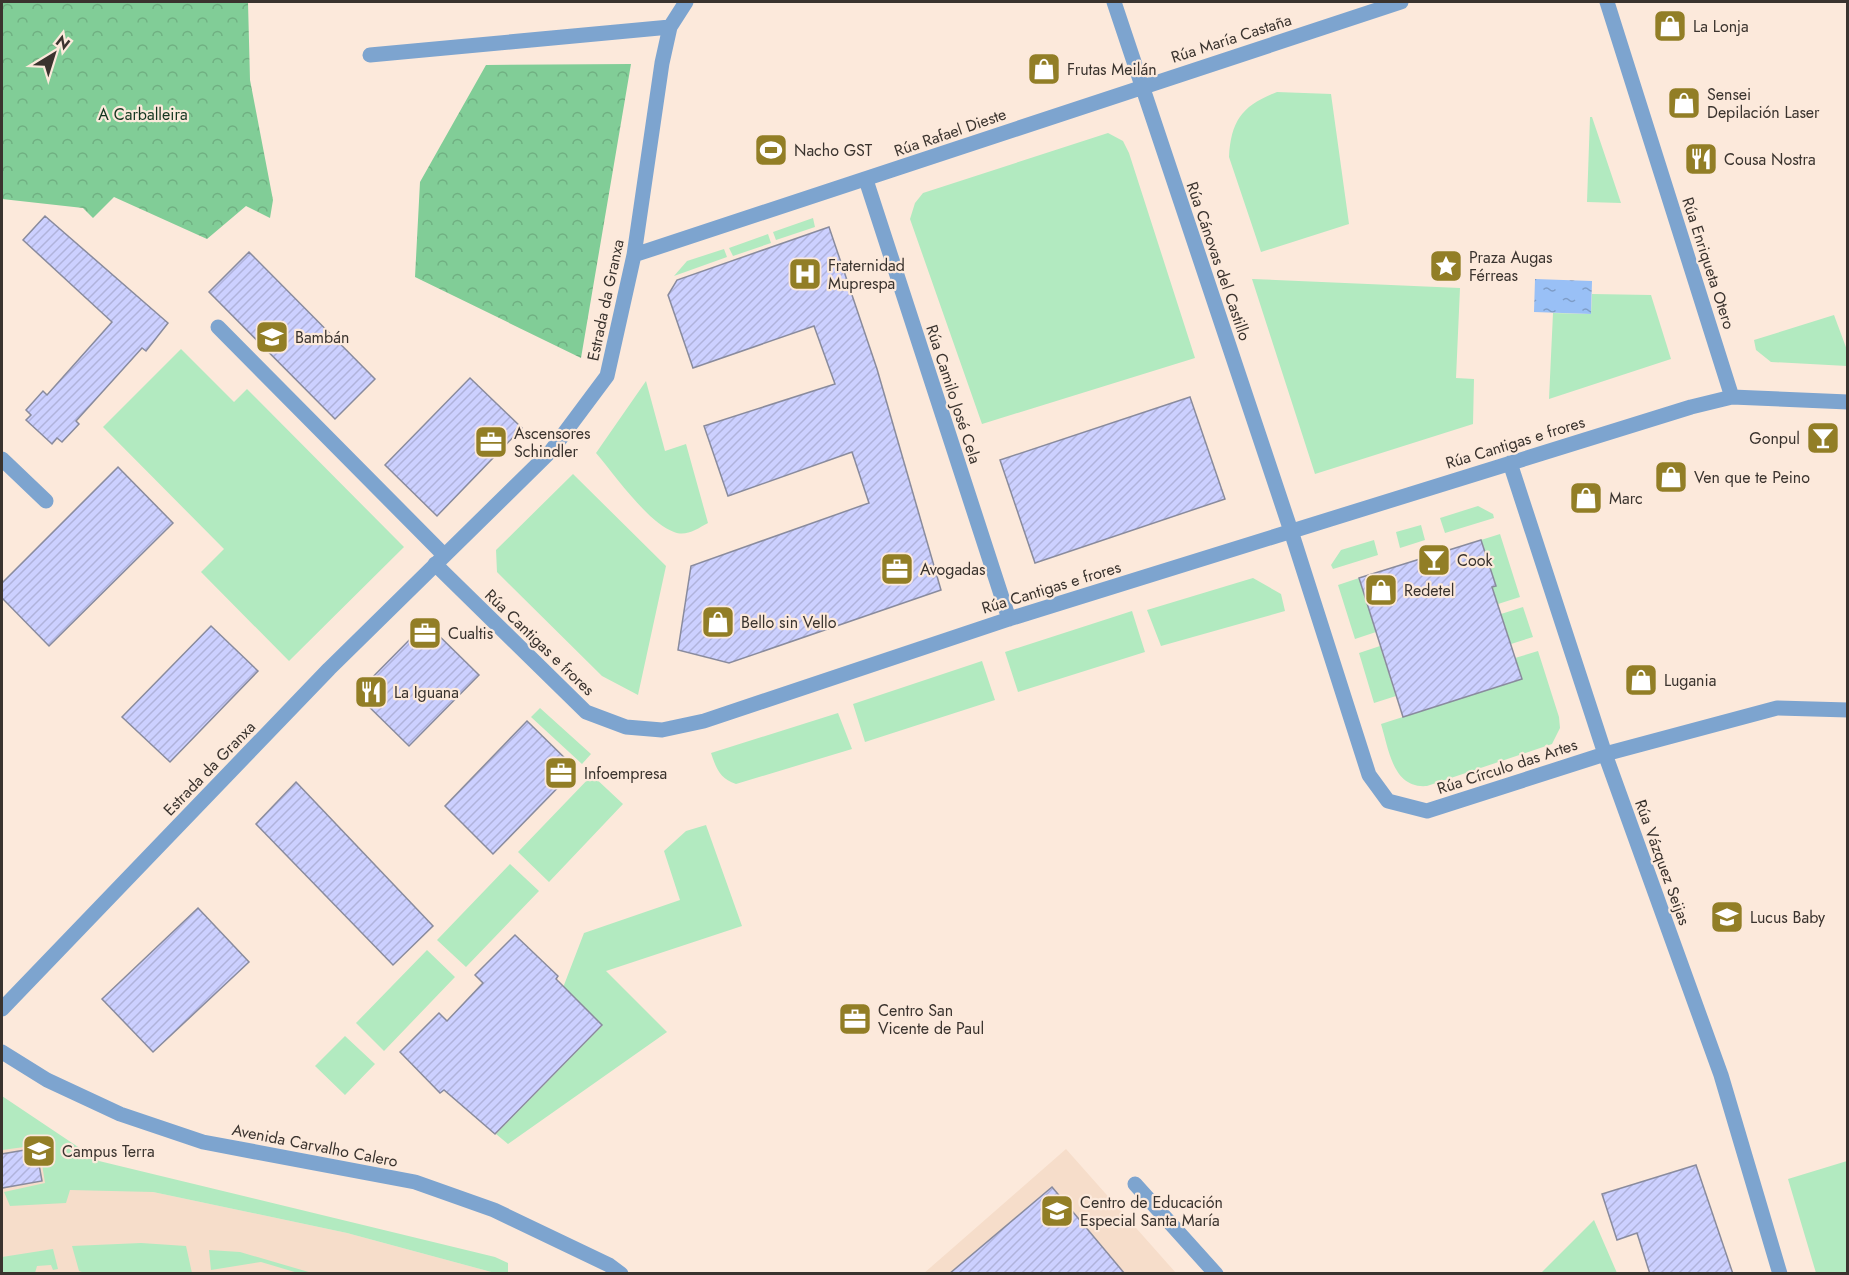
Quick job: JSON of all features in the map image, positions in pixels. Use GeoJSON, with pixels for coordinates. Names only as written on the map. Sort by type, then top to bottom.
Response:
{"type":"FeatureCollection","features":[{"type":"Feature","properties":{"kind":"street","name":"Estrada da Granxa"},"geometry":{"type":"LineString","coordinates":[[2,1009],[329,669],[551,451],[607,376],[634,255],[662,63],[670,27],[686,2]]}},
{"type":"Feature","properties":{"kind":"street","name":"Rúa Cánovas del Castillo"},"geometry":{"type":"LineString","coordinates":[[1114,2],[1291,531]]}},
{"type":"Feature","properties":{"kind":"street","name":"Rúa María Castaña"},"geometry":{"type":"LineString","coordinates":[[1141,86],[1401,2]]}},
{"type":"Feature","properties":{"kind":"street","name":"Rúa Enriqueta Otero"},"geometry":{"type":"LineString","coordinates":[[1607,2],[1732,398]]}},
{"type":"Feature","properties":{"kind":"street"},"geometry":{"type":"LineString","coordinates":[[370,55],[670,27]]}},
{"type":"Feature","properties":{"kind":"street","name":"Rúa Rafael Dieste"},"geometry":{"type":"LineString","coordinates":[[634,255],[866,180],[1141,86]]}},
{"type":"Feature","properties":{"kind":"street","name":"Rúa Camilo José Cela"},"geometry":{"type":"LineString","coordinates":[[866,180],[1009,619]]}},
{"type":"Feature","properties":{"kind":"street"},"geometry":{"type":"LineString","coordinates":[[218,327],[439,559]]}},
{"type":"Feature","properties":{"kind":"street","name":"Rúa Cantigas e frores"},"geometry":{"type":"LineString","coordinates":[[439,559],[586,712],[626,727],[662,730],[704,721],[1009,619],[1691,407],[1732,398],[1848,402]]}},
{"type":"Feature","properties":{"kind":"street"},"geometry":{"type":"LineString","coordinates":[[2,459],[46,501]]}},
{"type":"Feature","properties":{"kind":"street","name":"Rúa Vázquez Seijas"},"geometry":{"type":"LineString","coordinates":[[1510,463],[1605,754],[1721,1075],[1780,1274]]}},
{"type":"Feature","properties":{"kind":"street","name":"Rúa Círculo das Artes"},"geometry":{"type":"LineString","coordinates":[[1291,531],[1369,775],[1388,801],[1427,811],[1605,754],[1778,708],[1848,710]]}},
{"type":"Feature","properties":{"kind":"street","name":"Avenida Carvalho Calero"},"geometry":{"type":"LineString","coordinates":[[2,1052],[47,1080],[120,1114],[202,1142],[415,1182],[494,1210],[609,1265],[621,1274]]}},
{"type":"Feature","properties":{"kind":"street"},"geometry":{"type":"LineString","coordinates":[[1135,1184],[1216,1274]]}},
{"type":"Feature","properties":{"kind":"shaded area","name":"Campus Terra"},"geometry":{"type":"Polygon","coordinates":[[[2,1110],[153,1192],[347,1233],[495,1273],[2,1273],[2,1110]]]}},
{"type":"Feature","properties":{"kind":"shaded area","name":"Centro de Educación Especial Santa María"},"geometry":{"type":"Polygon","coordinates":[[[1066,1149],[1176,1273],[923,1274],[1066,1149]]]}},
{"type":"Feature","properties":{"kind":"green space","name":"A Carballeira"},"geometry":{"type":"Polygon","coordinates":[[[2,2],[248,2],[250,80],[273,200],[270,218],[246,206],[207,239],[114,197],[93,218],[83,208],[2,199],[2,2]]]}},
{"type":"Feature","properties":{"kind":"green space"},"geometry":{"type":"Polygon","coordinates":[[[631,64],[581,358],[415,277],[420,182],[486,65],[631,64]]]}},
{"type":"Feature","properties":{"kind":"green space"},"geometry":{"type":"Polygon","coordinates":[[[1277,92],[1331,94],[1349,224],[1261,252],[1229,157],[1230,144],[1236,124],[1247,109],[1255,102],[1277,92]]]}},
{"type":"Feature","properties":{"kind":"green space"},"geometry":{"type":"Polygon","coordinates":[[[1590,117],[1592,117],[1621,203],[1587,202],[1590,117]]]}},
{"type":"Feature","properties":{"kind":"green space"},"geometry":{"type":"Polygon","coordinates":[[[1108,133],[1123,141],[1129,153],[1195,358],[982,424],[910,219],[915,203],[923,193],[1108,133]]]}},
{"type":"Feature","properties":{"kind":"green space"},"geometry":{"type":"Polygon","coordinates":[[[813,218],[815,227],[776,240],[773,232],[813,218]]]}},
{"type":"Feature","properties":{"kind":"green space"},"geometry":{"type":"Polygon","coordinates":[[[768,234],[771,243],[733,256],[729,248],[768,234]]]}},
{"type":"Feature","properties":{"kind":"green space"},"geometry":{"type":"Polygon","coordinates":[[[724,249],[727,257],[674,276],[687,261],[724,249]]]}},
{"type":"Feature","properties":{"kind":"green space"},"geometry":{"type":"Polygon","coordinates":[[[1252,279],[1460,288],[1456,378],[1474,379],[1473,424],[1315,474],[1252,279]]]}},
{"type":"Feature","properties":{"kind":"green space"},"geometry":{"type":"Polygon","coordinates":[[[1592,294],[1651,295],[1671,359],[1549,399],[1553,313],[1591,314],[1592,294]]]}},
{"type":"Feature","properties":{"kind":"green space"},"geometry":{"type":"Polygon","coordinates":[[[1834,315],[1847,350],[1847,366],[1771,362],[1756,350],[1754,340],[1834,315]]]}},
{"type":"Feature","properties":{"kind":"green space"},"geometry":{"type":"Polygon","coordinates":[[[181,349],[234,402],[247,389],[404,547],[289,661],[201,572],[224,549],[103,427],[181,349]]]}},
{"type":"Feature","properties":{"kind":"green space"},"geometry":{"type":"Polygon","coordinates":[[[646,381],[665,451],[686,444],[708,523],[687,533],[674,532],[653,519],[596,453],[646,381]]]}},
{"type":"Feature","properties":{"kind":"green space"},"geometry":{"type":"Polygon","coordinates":[[[573,474],[666,566],[638,695],[602,676],[497,572],[496,550],[573,474]]]}},
{"type":"Feature","properties":{"kind":"green space"},"geometry":{"type":"Polygon","coordinates":[[[1478,506],[1493,514],[1494,518],[1445,533],[1440,518],[1478,506]]]}},
{"type":"Feature","properties":{"kind":"green space"},"geometry":{"type":"Polygon","coordinates":[[[1421,525],[1425,540],[1400,548],[1396,532],[1421,525]]]}},
{"type":"Feature","properties":{"kind":"green space"},"geometry":{"type":"Polygon","coordinates":[[[1500,534],[1520,597],[1498,604],[1481,540],[1500,534]]]}},
{"type":"Feature","properties":{"kind":"green space"},"geometry":{"type":"Polygon","coordinates":[[[1374,540],[1378,555],[1333,569],[1331,565],[1341,550],[1374,540]]]}},
{"type":"Feature","properties":{"kind":"green space"},"geometry":{"type":"Polygon","coordinates":[[[1253,578],[1281,594],[1285,611],[1161,646],[1147,610],[1253,578]]]}},
{"type":"Feature","properties":{"kind":"green space"},"geometry":{"type":"Polygon","coordinates":[[[1359,578],[1376,632],[1355,639],[1338,585],[1359,578]]]}},
{"type":"Feature","properties":{"kind":"green space"},"geometry":{"type":"Polygon","coordinates":[[[1523,607],[1533,637],[1511,644],[1501,614],[1523,607]]]}},
{"type":"Feature","properties":{"kind":"green space"},"geometry":{"type":"Polygon","coordinates":[[[1132,611],[1145,652],[1018,692],[1005,652],[1132,611]]]}},
{"type":"Feature","properties":{"kind":"green space"},"geometry":{"type":"Polygon","coordinates":[[[1380,646],[1396,696],[1374,703],[1359,653],[1380,646]]]}},
{"type":"Feature","properties":{"kind":"green space"},"geometry":{"type":"Polygon","coordinates":[[[1538,651],[1559,717],[1560,728],[1552,744],[1427,786],[1416,785],[1400,775],[1390,756],[1381,724],[1521,679],[1515,658],[1538,651]]]}},
{"type":"Feature","properties":{"kind":"green space"},"geometry":{"type":"Polygon","coordinates":[[[982,661],[995,700],[865,742],[853,704],[982,661]]]}},
{"type":"Feature","properties":{"kind":"green space"},"geometry":{"type":"Polygon","coordinates":[[[540,708],[591,754],[582,764],[531,717],[540,708]]]}},
{"type":"Feature","properties":{"kind":"green space"},"geometry":{"type":"Polygon","coordinates":[[[838,713],[852,749],[736,784],[722,776],[711,753],[838,713]]]}},
{"type":"Feature","properties":{"kind":"green space"},"geometry":{"type":"Polygon","coordinates":[[[592,775],[623,804],[549,882],[518,852],[592,775]]]}},
{"type":"Feature","properties":{"kind":"green space"},"geometry":{"type":"Polygon","coordinates":[[[706,825],[742,926],[606,971],[667,1032],[508,1144],[496,1134],[602,1026],[578,1001],[559,998],[584,933],[680,900],[664,851],[686,831],[706,825]]]}},
{"type":"Feature","properties":{"kind":"green space"},"geometry":{"type":"Polygon","coordinates":[[[510,864],[539,891],[466,967],[437,940],[510,864]]]}},
{"type":"Feature","properties":{"kind":"green space"},"geometry":{"type":"Polygon","coordinates":[[[427,950],[455,977],[384,1051],[356,1023],[427,950]]]}},
{"type":"Feature","properties":{"kind":"green space"},"geometry":{"type":"Polygon","coordinates":[[[345,1036],[375,1064],[345,1095],[315,1066],[345,1036]]]}},
{"type":"Feature","properties":{"kind":"green space"},"geometry":{"type":"Polygon","coordinates":[[[2,1096],[99,1161],[495,1257],[508,1263],[508,1272],[495,1273],[347,1233],[153,1192],[70,1190],[66,1203],[10,1206],[4,1192],[45,1183],[39,1145],[2,1150],[2,1096]]]}},
{"type":"Feature","properties":{"kind":"green space"},"geometry":{"type":"Polygon","coordinates":[[[1847,1161],[1847,1273],[1816,1273],[1788,1179],[1847,1161]]]}},
{"type":"Feature","properties":{"kind":"green space"},"geometry":{"type":"Polygon","coordinates":[[[1594,1220],[1617,1273],[1541,1273],[1594,1220]]]}},
{"type":"Feature","properties":{"kind":"green space"},"geometry":{"type":"Polygon","coordinates":[[[141,1243],[186,1246],[192,1273],[85,1273],[79,1271],[72,1246],[141,1243]]]}},
{"type":"Feature","properties":{"kind":"green space"},"geometry":{"type":"Polygon","coordinates":[[[53,1249],[58,1269],[53,1270],[51,1265],[37,1266],[35,1273],[2,1273],[2,1257],[53,1249]]]}},
{"type":"Feature","properties":{"kind":"green space"},"geometry":{"type":"Polygon","coordinates":[[[209,1250],[240,1252],[312,1273],[298,1273],[261,1262],[211,1270],[209,1250]]]}},
{"type":"Feature","properties":{"kind":"water"},"geometry":{"type":"Polygon","coordinates":[[[1535,279],[1592,281],[1591,314],[1534,312],[1535,279]]]}},
{"type":"Feature","properties":{"kind":"building"},"geometry":{"type":"Polygon","coordinates":[[[45,216],[168,323],[146,351],[142,348],[76,421],[79,424],[62,442],[57,438],[52,444],[26,420],[31,415],[26,410],[43,391],[47,395],[112,322],[23,240],[45,216]]]}},
{"type":"Feature","properties":{"kind":"building"},"geometry":{"type":"Polygon","coordinates":[[[829,227],[877,369],[941,590],[729,663],[678,650],[691,566],[869,503],[852,452],[728,496],[704,426],[835,384],[814,326],[693,368],[668,295],[677,280],[829,227]]]}},
{"type":"Feature","properties":{"kind":"building"},"geometry":{"type":"Polygon","coordinates":[[[249,252],[375,379],[335,419],[209,292],[249,252]]]}},
{"type":"Feature","properties":{"kind":"building"},"geometry":{"type":"Polygon","coordinates":[[[470,378],[522,428],[437,516],[385,465],[470,378]]]}},
{"type":"Feature","properties":{"kind":"building"},"geometry":{"type":"Polygon","coordinates":[[[1190,397],[1225,499],[1035,563],[1000,460],[1190,397]]]}},
{"type":"Feature","properties":{"kind":"building"},"geometry":{"type":"Polygon","coordinates":[[[118,467],[173,523],[49,646],[2,598],[2,583],[118,467]]]}},
{"type":"Feature","properties":{"kind":"building"},"geometry":{"type":"Polygon","coordinates":[[[1481,540],[1496,586],[1492,587],[1522,679],[1403,717],[1359,578],[1481,540]]]}},
{"type":"Feature","properties":{"kind":"building"},"geometry":{"type":"Polygon","coordinates":[[[426,623],[479,675],[409,746],[356,694],[426,623]]]}},
{"type":"Feature","properties":{"kind":"building"},"geometry":{"type":"Polygon","coordinates":[[[211,626],[258,671],[170,762],[122,717],[211,626]]]}},
{"type":"Feature","properties":{"kind":"building"},"geometry":{"type":"Polygon","coordinates":[[[527,721],[576,769],[493,854],[445,806],[527,721]]]}},
{"type":"Feature","properties":{"kind":"building"},"geometry":{"type":"Polygon","coordinates":[[[296,782],[433,926],[393,965],[256,824],[296,782]]]}},
{"type":"Feature","properties":{"kind":"building"},"geometry":{"type":"Polygon","coordinates":[[[198,908],[249,962],[153,1052],[102,999],[198,908]]]}},
{"type":"Feature","properties":{"kind":"building"},"geometry":{"type":"Polygon","coordinates":[[[515,935],[558,976],[556,979],[602,1025],[495,1134],[444,1090],[440,1093],[400,1052],[439,1013],[447,1021],[483,983],[475,975],[515,935]]]}},
{"type":"Feature","properties":{"kind":"building"},"geometry":{"type":"Polygon","coordinates":[[[36,1148],[42,1181],[2,1188],[2,1154],[36,1148]]]}},
{"type":"Feature","properties":{"kind":"building"},"geometry":{"type":"Polygon","coordinates":[[[1696,1165],[1733,1274],[1650,1274],[1637,1233],[1617,1240],[1602,1194],[1696,1165]]]}},
{"type":"Feature","properties":{"kind":"building"},"geometry":{"type":"Polygon","coordinates":[[[1052,1187],[1125,1274],[949,1274],[1052,1187]]]}},
{"type":"Feature","properties":{"kind":"place","name":"La Lonja"},"geometry":{"type":"Point","coordinates":[1670,26]}},
{"type":"Feature","properties":{"kind":"place","name":"Frutas Meilán"},"geometry":{"type":"Point","coordinates":[1044,69]}},
{"type":"Feature","properties":{"kind":"place","name":"Sensei Depilación Laser"},"geometry":{"type":"Point","coordinates":[1684,103]}},
{"type":"Feature","properties":{"kind":"place","name":"Nacho GST"},"geometry":{"type":"Point","coordinates":[771,150]}},
{"type":"Feature","properties":{"kind":"place","name":"Cousa Nostra"},"geometry":{"type":"Point","coordinates":[1701,159]}},
{"type":"Feature","properties":{"kind":"place","name":"Praza Augas Férreas"},"geometry":{"type":"Point","coordinates":[1446,266]}},
{"type":"Feature","properties":{"kind":"place","name":"Fraternidad Muprespa"},"geometry":{"type":"Point","coordinates":[805,274]}},
{"type":"Feature","properties":{"kind":"place","name":"Bambán"},"geometry":{"type":"Point","coordinates":[272,337]}},
{"type":"Feature","properties":{"kind":"place","name":"Gonpul"},"geometry":{"type":"Point","coordinates":[1823,438]}},
{"type":"Feature","properties":{"kind":"place","name":"Ascensores Schindler"},"geometry":{"type":"Point","coordinates":[491,442]}},
{"type":"Feature","properties":{"kind":"place","name":"Ven que te Peino"},"geometry":{"type":"Point","coordinates":[1671,477]}},
{"type":"Feature","properties":{"kind":"place","name":"Marc"},"geometry":{"type":"Point","coordinates":[1586,498]}},
{"type":"Feature","properties":{"kind":"place","name":"Cook"},"geometry":{"type":"Point","coordinates":[1434,560]}},
{"type":"Feature","properties":{"kind":"place","name":"Avogadas"},"geometry":{"type":"Point","coordinates":[897,569]}},
{"type":"Feature","properties":{"kind":"place","name":"Redetel"},"geometry":{"type":"Point","coordinates":[1381,590]}},
{"type":"Feature","properties":{"kind":"place","name":"Bello sin Vello"},"geometry":{"type":"Point","coordinates":[718,622]}},
{"type":"Feature","properties":{"kind":"place","name":"Cualtis"},"geometry":{"type":"Point","coordinates":[425,633]}},
{"type":"Feature","properties":{"kind":"place","name":"Lugania"},"geometry":{"type":"Point","coordinates":[1641,680]}},
{"type":"Feature","properties":{"kind":"place","name":"La Iguana"},"geometry":{"type":"Point","coordinates":[371,692]}},
{"type":"Feature","properties":{"kind":"place","name":"Infoempresa"},"geometry":{"type":"Point","coordinates":[561,773]}},
{"type":"Feature","properties":{"kind":"place","name":"Lucus Baby"},"geometry":{"type":"Point","coordinates":[1727,917]}},
{"type":"Feature","properties":{"kind":"place","name":"Centro San Vicente de Paul"},"geometry":{"type":"Point","coordinates":[855,1019]}},
{"type":"Feature","properties":{"kind":"place","name":"Campus Terra"},"geometry":{"type":"Point","coordinates":[39,1151]}},
{"type":"Feature","properties":{"kind":"place","name":"Centro de Educación Especial Santa María"},"geometry":{"type":"Point","coordinates":[1057,1211]}}]}
